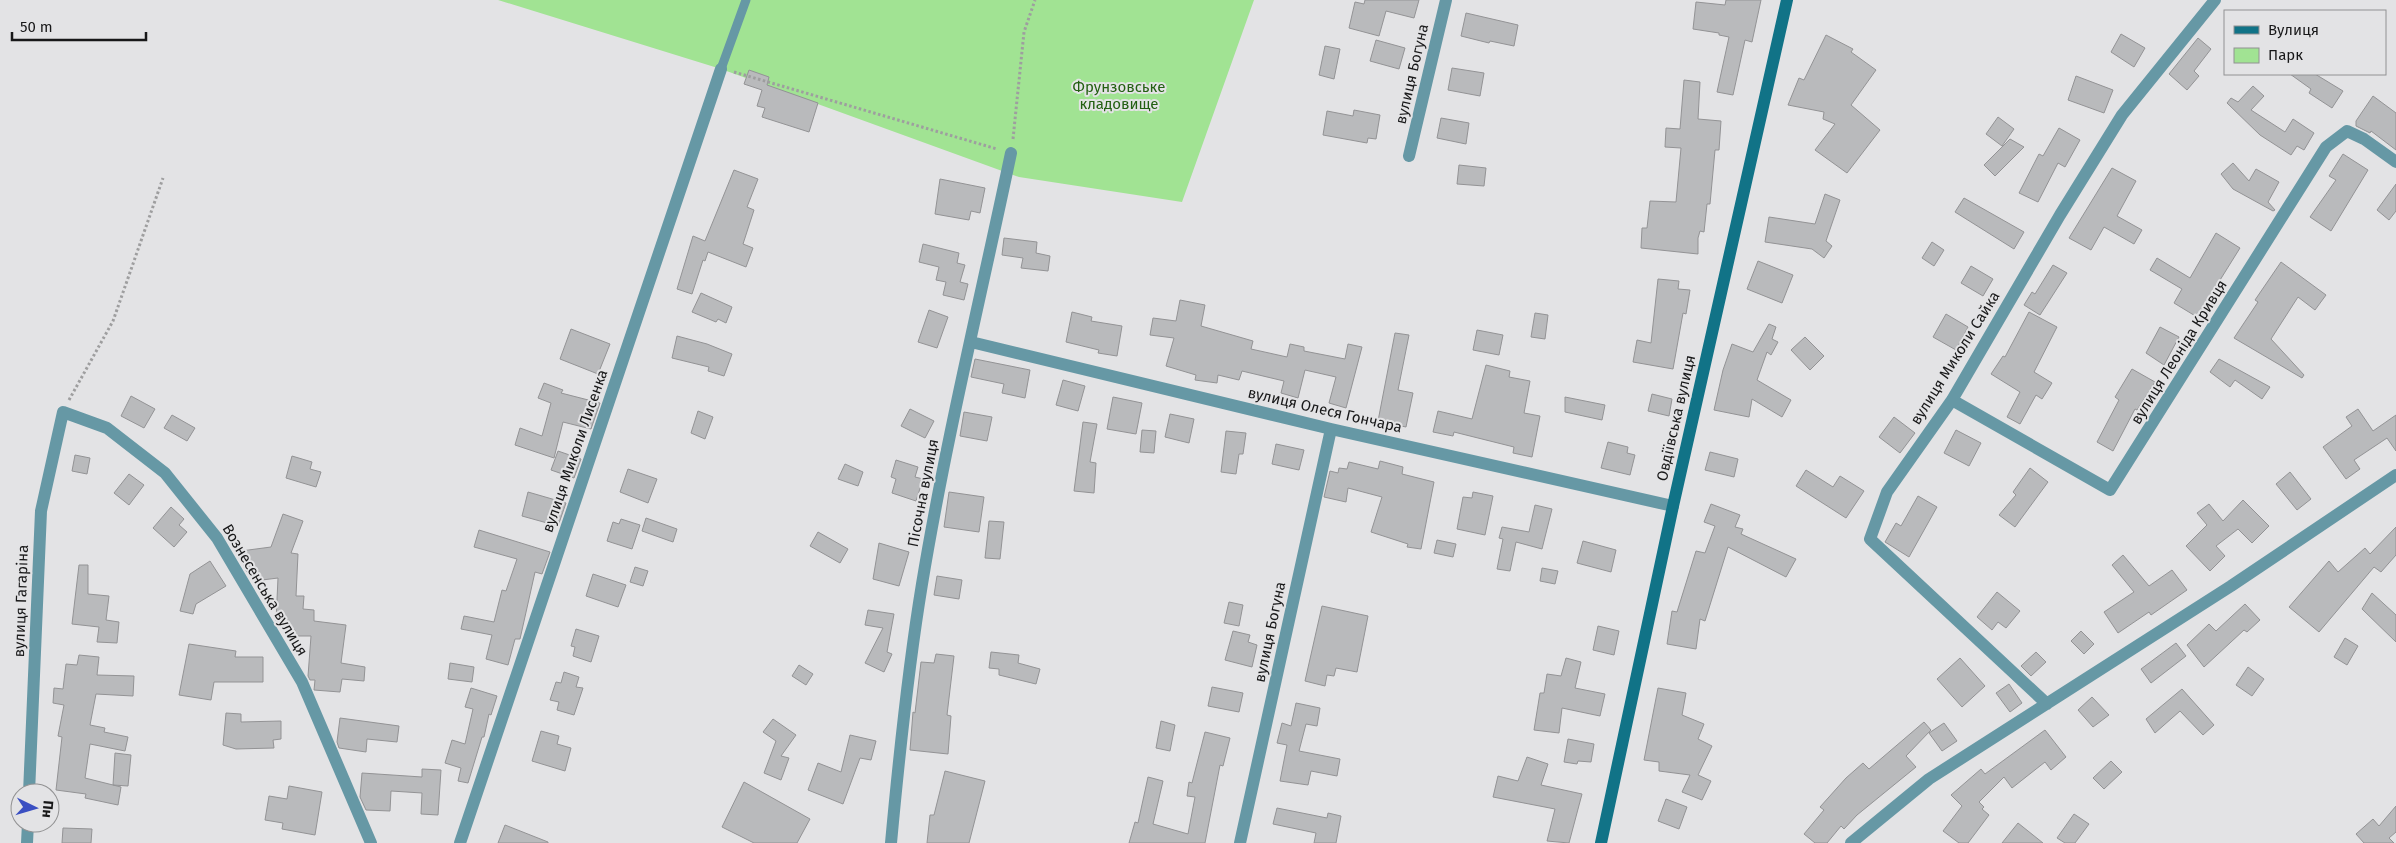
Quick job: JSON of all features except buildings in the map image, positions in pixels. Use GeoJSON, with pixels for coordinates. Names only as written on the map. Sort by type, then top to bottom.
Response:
{"type":"FeatureCollection","features":[{"type":"Feature","properties":{"kind":"main road","name":"Овдіївська вулиця"},"geometry":{"type":"LineString","coordinates":[[1600,843],[1673,506],[1787,0]]}},
{"type":"Feature","properties":{"kind":"street","name":"вулиця Богуна"},"geometry":{"type":"LineString","coordinates":[[1410,156],[1446,0]]}},
{"type":"Feature","properties":{"kind":"street","name":"вулиця Миколи Сайка"},"geometry":{"type":"LineString","coordinates":[[2047,704],[1870,539],[1887,492],[1952,400],[2060,214],[2122,115],[2215,0]]}},
{"type":"Feature","properties":{"kind":"street","name":"вулиця Миколи Лисенка"},"geometry":{"type":"LineString","coordinates":[[460,843],[721,69]]}},
{"type":"Feature","properties":{"kind":"street","name":"вулиця Леоніда Кривця"},"geometry":{"type":"LineString","coordinates":[[1952,400],[2110,490],[2326,147],[2347,131],[2364,139],[2396,162]]}},
{"type":"Feature","properties":{"kind":"street","name":"Пісочна вулиця"},"geometry":{"type":"LineString","coordinates":[[891,843],[898,764],[922,584],[946,455],[1011,153]]}},
{"type":"Feature","properties":{"kind":"street","name":"вулиця Олеся Гончара"},"geometry":{"type":"LineString","coordinates":[[971,342],[1331,429],[1673,506]]}},
{"type":"Feature","properties":{"kind":"street","name":"вулиця Гагаріна"},"geometry":{"type":"LineString","coordinates":[[29,783],[41,511],[62,412]]}},
{"type":"Feature","properties":{"kind":"street","name":"Вознесенська вулиця"},"geometry":{"type":"LineString","coordinates":[[62,412],[107,428],[165,473],[217,538],[302,682],[371,843]]}},
{"type":"Feature","properties":{"kind":"street","name":"вулиця Богуна"},"geometry":{"type":"LineString","coordinates":[[1240,843],[1331,429]]}},
{"type":"Feature","properties":{"kind":"street"},"geometry":{"type":"LineString","coordinates":[[1851,843],[1929,779],[2231,586],[2396,475]]}},
{"type":"Feature","properties":{"kind":"lane"},"geometry":{"type":"LineString","coordinates":[[721,69],[746,0]]}},
{"type":"Feature","properties":{"kind":"path"},"geometry":{"type":"LineString","coordinates":[[721,69],[1011,153],[1024,32],[1035,0]]}},
{"type":"Feature","properties":{"kind":"path"},"geometry":{"type":"LineString","coordinates":[[62,412],[113,322],[154,210],[163,178]]}},
{"type":"Feature","properties":{"kind":"green space","name":"Фрунзовське кладовище"},"geometry":{"type":"Polygon","coordinates":[[[498,0],[1254,0],[1182,202],[1019,177],[721,69],[498,0]]]}}]}
